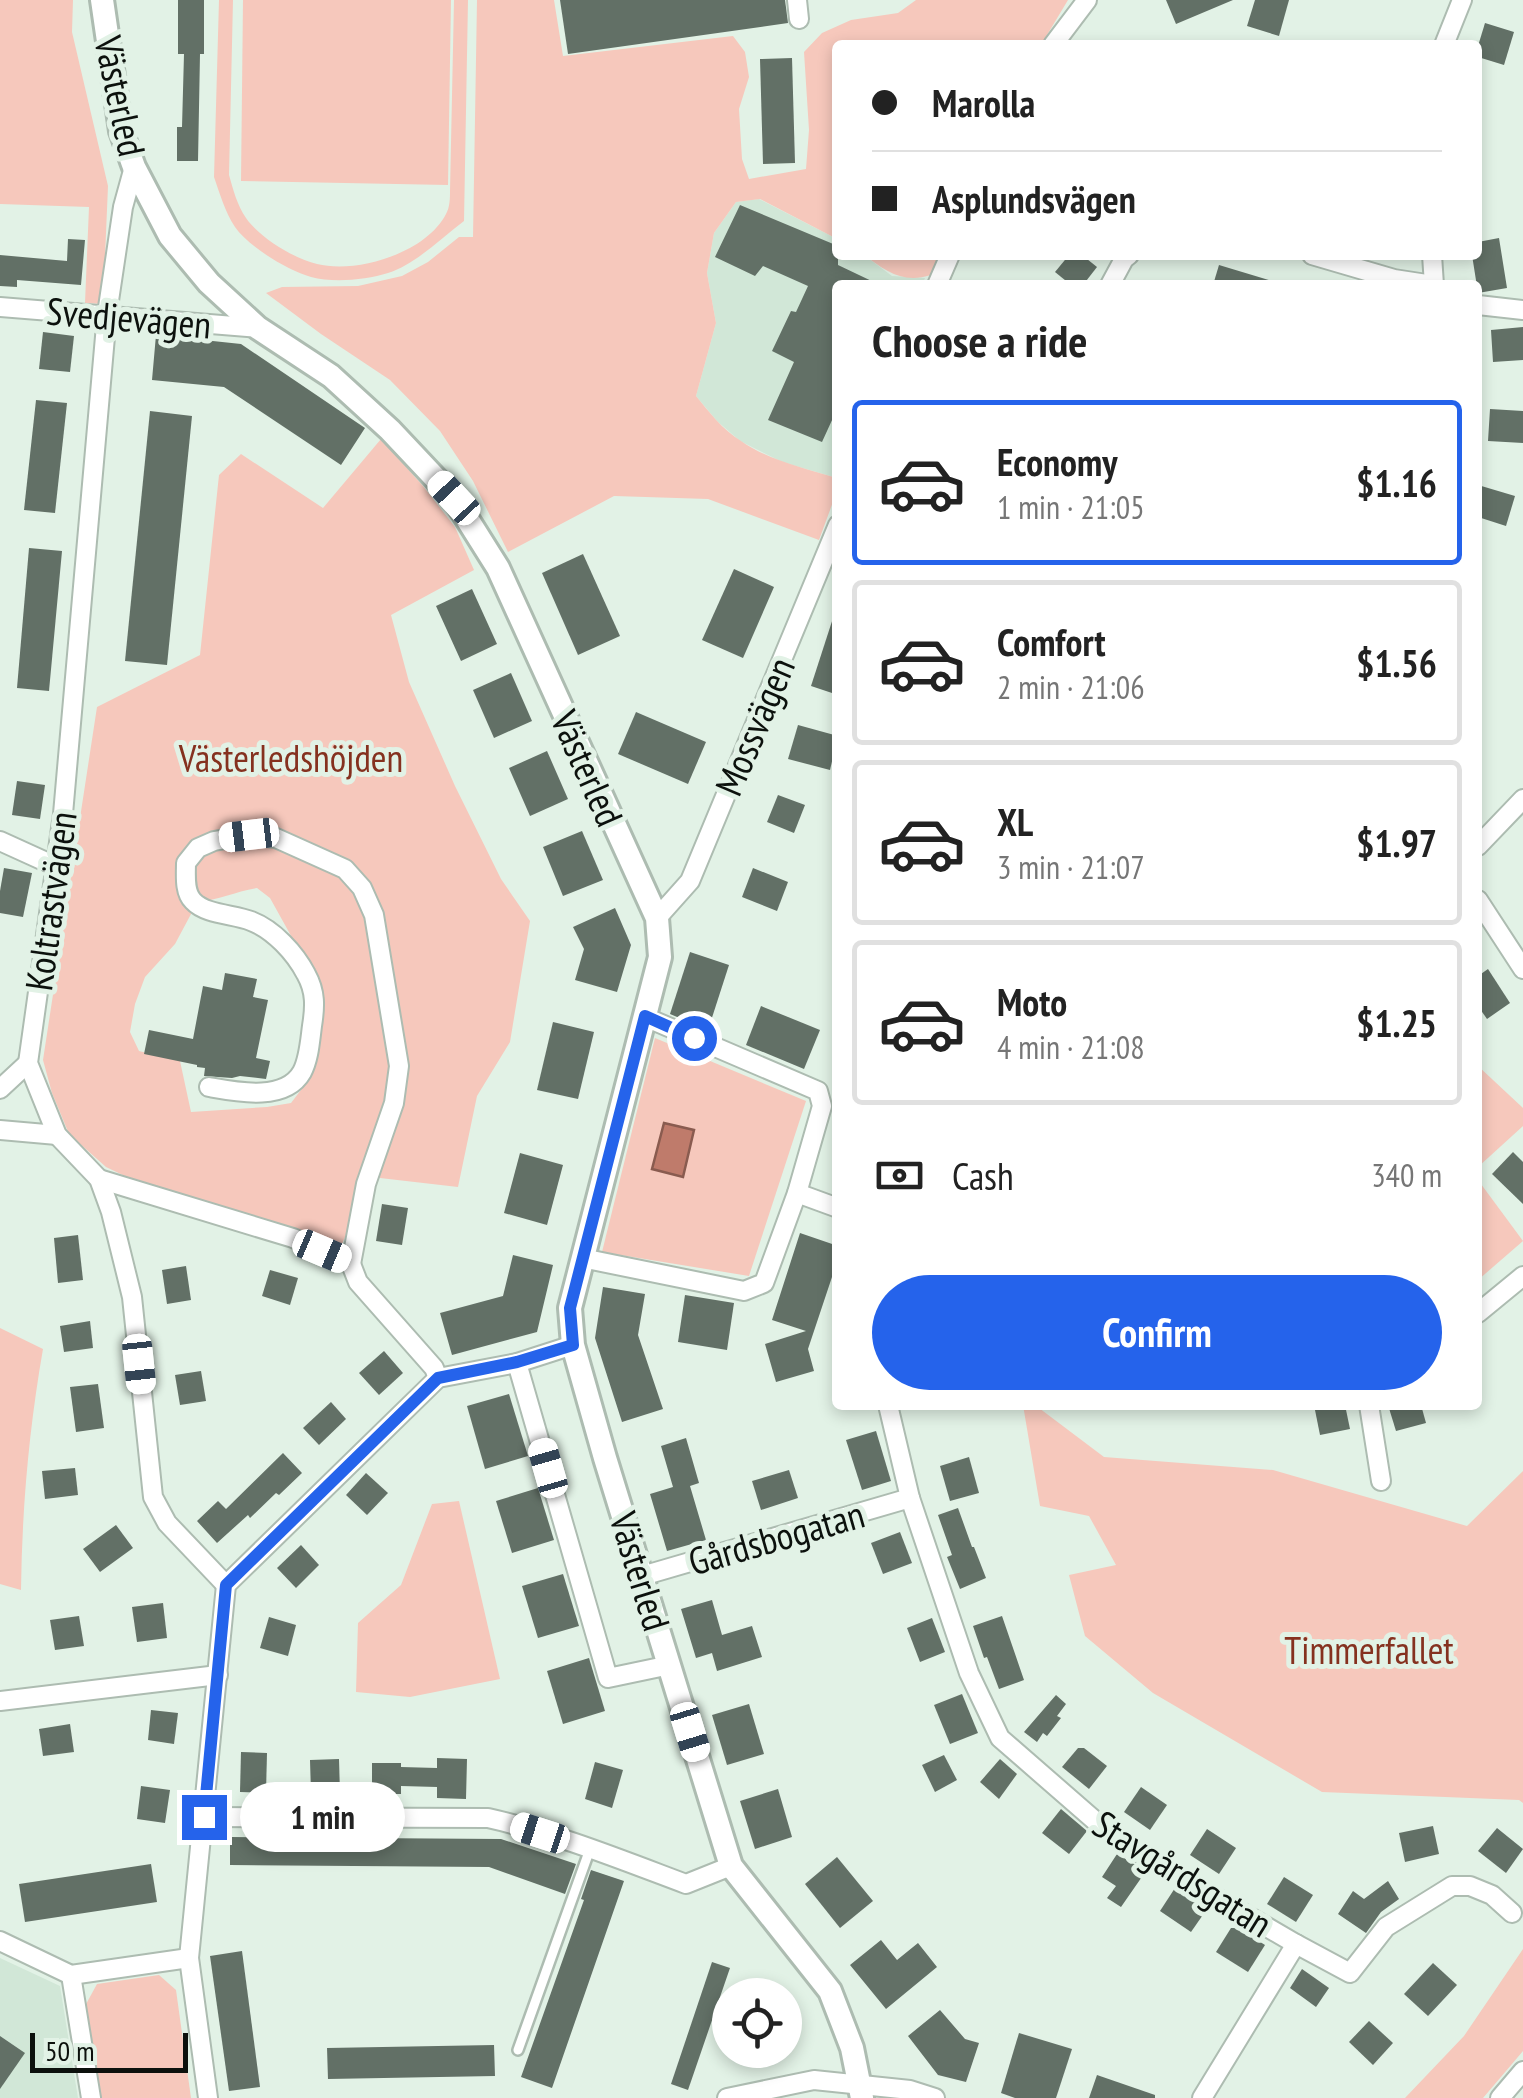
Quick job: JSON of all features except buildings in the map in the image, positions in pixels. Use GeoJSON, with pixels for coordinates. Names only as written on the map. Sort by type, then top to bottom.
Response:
{"type":"FeatureCollection","features":[{"type":"Feature","properties":{"kind":"street","name":"Västerled"},"geometry":{"type":"LineString","coordinates":[[102,0],[121,131],[134,167],[170,236],[209,283],[258,328],[331,376],[390,430],[454,498],[498,568],[657,918],[660,957],[570,1308],[573,1345],[731,1866],[830,1991],[852,2048],[860,2091]]}},
{"type":"Feature","properties":{"kind":"street"},"geometry":{"type":"LineString","coordinates":[[1057,40],[1086,0]]}},
{"type":"Feature","properties":{"kind":"street"},"geometry":{"type":"LineString","coordinates":[[1446,40],[1462,0]]}},
{"type":"Feature","properties":{"kind":"street","name":"Koltrastvägen"},"geometry":{"type":"LineString","coordinates":[[134,167],[123,207],[107,314],[64,814],[28,1063],[56,1135],[99,1180],[110,1212],[132,1297],[153,1497],[168,1523],[226,1585]]}},
{"type":"Feature","properties":{"kind":"street"},"geometry":{"type":"LineString","coordinates":[[1329,260],[1401,280]]}},
{"type":"Feature","properties":{"kind":"street"},"geometry":{"type":"LineString","coordinates":[[1482,305],[1523,310]]}},
{"type":"Feature","properties":{"kind":"street","name":"Svedjevägen"},"geometry":{"type":"LineString","coordinates":[[0,307],[258,328]]}},
{"type":"Feature","properties":{"kind":"street","name":"Mossvägen"},"geometry":{"type":"LineString","coordinates":[[657,918],[690,881],[832,539]]}},
{"type":"Feature","properties":{"kind":"street"},"geometry":{"type":"LineString","coordinates":[[1482,842],[1523,798]]}},
{"type":"Feature","properties":{"kind":"street"},"geometry":{"type":"LineString","coordinates":[[209,1087],[255,1092],[274,1091],[292,1084],[303,1070],[310,1047],[316,998],[297,958],[254,922],[206,908],[192,901],[188,892],[186,864],[198,848],[249,835],[276,838],[345,869],[362,888],[374,916],[399,1066],[394,1103],[366,1184],[352,1264],[358,1282],[434,1368],[438,1378]]}},
{"type":"Feature","properties":{"kind":"street"},"geometry":{"type":"LineString","coordinates":[[0,841],[55,866]]}},
{"type":"Feature","properties":{"kind":"street"},"geometry":{"type":"LineString","coordinates":[[1482,906],[1523,969]]}},
{"type":"Feature","properties":{"kind":"street"},"geometry":{"type":"LineString","coordinates":[[582,1258],[744,1291],[764,1283],[797,1193],[822,1106],[818,1090],[645,1016]]}},
{"type":"Feature","properties":{"kind":"street"},"geometry":{"type":"LineString","coordinates":[[0,1089],[28,1063]]}},
{"type":"Feature","properties":{"kind":"street"},"geometry":{"type":"LineString","coordinates":[[0,1130],[56,1135]]}},
{"type":"Feature","properties":{"kind":"street"},"geometry":{"type":"LineString","coordinates":[[99,1180],[293,1238],[352,1264]]}},
{"type":"Feature","properties":{"kind":"street"},"geometry":{"type":"LineString","coordinates":[[797,1193],[832,1206]]}},
{"type":"Feature","properties":{"kind":"street"},"geometry":{"type":"LineString","coordinates":[[1482,1311],[1523,1276]]}},
{"type":"Feature","properties":{"kind":"street"},"geometry":{"type":"LineString","coordinates":[[208,2098],[189,1958],[226,1585],[438,1378],[517,1362],[573,1345]]}},
{"type":"Feature","properties":{"kind":"street","name":"Västerled"},"geometry":{"type":"LineString","coordinates":[[517,1362],[608,1678],[670,1665]]}},
{"type":"Feature","properties":{"kind":"street","name":"Stavgårdsgatan"},"geometry":{"type":"LineString","coordinates":[[889,1410],[910,1498],[969,1673],[1000,1738],[1116,1839],[1350,1973],[1386,1926],[1452,1886],[1470,1886],[1492,1895],[1512,1913]]}},
{"type":"Feature","properties":{"kind":"street"},"geometry":{"type":"LineString","coordinates":[[1370,1410],[1381,1481]]}},
{"type":"Feature","properties":{"kind":"street","name":"Gårdsbogatan"},"geometry":{"type":"LineString","coordinates":[[642,1576],[910,1498]]}},
{"type":"Feature","properties":{"kind":"street"},"geometry":{"type":"LineString","coordinates":[[0,1701],[218,1675]]}},
{"type":"Feature","properties":{"kind":"street"},"geometry":{"type":"LineString","coordinates":[[204,1817],[488,1818],[686,1884],[731,1866]]}},
{"type":"Feature","properties":{"kind":"street"},"geometry":{"type":"LineString","coordinates":[[0,1941],[71,1975],[189,1958]]}},
{"type":"Feature","properties":{"kind":"street"},"geometry":{"type":"LineString","coordinates":[[1202,2098],[1296,1944]]}},
{"type":"Feature","properties":{"kind":"street"},"geometry":{"type":"LineString","coordinates":[[71,1975],[90,2098]]}},
{"type":"Feature","properties":{"kind":"street"},"geometry":{"type":"LineString","coordinates":[[1500,2098],[1523,2071]]}},
{"type":"Feature","properties":{"kind":"street"},"geometry":{"type":"LineString","coordinates":[[726,2098],[814,2080],[860,2091],[910,2090],[934,2098]]}},
{"type":"Feature","properties":{"kind":"lane"},"geometry":{"type":"LineString","coordinates":[[518,2050],[590,1850]]}},
{"type":"Feature","properties":{"kind":"shaded area"},"geometry":{"type":"Polygon","coordinates":[[[759,199],[832,236],[832,260],[871,260],[892,276],[925,278],[832,280],[832,477],[782,462],[740,441],[696,396],[716,323],[707,273],[714,233],[736,202],[759,199]]]}},
{"type":"Feature","properties":{"kind":"shaded area"},"geometry":{"type":"Polygon","coordinates":[[[664,1123],[694,1130],[683,1177],[652,1169],[664,1123]]]}},
{"type":"Feature","properties":{"kind":"shaded area"},"geometry":{"type":"Polygon","coordinates":[[[0,1958],[60,1986],[78,2098],[0,2098],[0,1958]]]}},
{"type":"Feature","properties":{"kind":"green space"},"geometry":{"type":"Polygon","coordinates":[[[0,0],[73,0],[72,32],[108,186],[103,304],[85,303],[89,207],[0,204],[0,0]]]}},
{"type":"Feature","properties":{"kind":"green space"},"geometry":{"type":"Polygon","coordinates":[[[219,0],[233,0],[229,175],[243,213],[260,233],[298,257],[317,264],[351,266],[407,250],[436,228],[446,214],[450,197],[454,0],[468,0],[464,221],[408,264],[360,279],[329,280],[301,274],[241,235],[231,221],[214,177],[219,0]]]}},
{"type":"Feature","properties":{"kind":"green space"},"geometry":{"type":"Polygon","coordinates":[[[243,0],[451,0],[448,185],[241,181],[243,0]]]}},
{"type":"Feature","properties":{"kind":"green space"},"geometry":{"type":"Polygon","coordinates":[[[477,0],[554,0],[563,56],[733,36],[745,52],[749,77],[739,109],[742,159],[749,179],[806,169],[809,130],[804,52],[822,33],[851,20],[898,13],[916,0],[1068,0],[1044,40],[832,40],[832,236],[760,199],[736,202],[714,233],[707,273],[716,323],[696,396],[722,426],[752,448],[832,476],[832,505],[819,540],[708,499],[614,496],[508,552],[473,481],[440,431],[390,380],[266,293],[282,287],[358,286],[402,276],[428,262],[459,237],[473,237],[477,0]]]}},
{"type":"Feature","properties":{"kind":"green space"},"geometry":{"type":"Polygon","coordinates":[[[871,260],[938,260],[931,275],[911,278],[887,271],[871,260]]]}},
{"type":"Feature","properties":{"kind":"green space","name":"Västerledshöjden"},"geometry":{"type":"Polygon","coordinates":[[[381,439],[455,527],[474,570],[391,615],[409,682],[455,786],[501,879],[530,921],[510,1042],[477,1096],[458,1187],[380,1178],[364,1157],[350,1225],[340,1249],[294,1231],[152,1189],[106,1167],[69,1134],[43,1060],[97,707],[200,655],[219,475],[241,454],[323,508],[381,439]],[[257,888],[198,901],[175,944],[145,977],[135,1004],[130,1032],[139,1051],[180,1061],[191,1112],[291,1103],[304,1086],[313,1063],[323,1005],[315,979],[270,898],[257,888]]]}},
{"type":"Feature","properties":{"kind":"green space"},"geometry":{"type":"Polygon","coordinates":[[[655,1038],[806,1101],[749,1276],[602,1252],[655,1038]]]}},
{"type":"Feature","properties":{"kind":"green space"},"geometry":{"type":"Polygon","coordinates":[[[1482,1070],[1523,1108],[1523,1126],[1482,1163],[1482,1070]]]}},
{"type":"Feature","properties":{"kind":"green space"},"geometry":{"type":"Polygon","coordinates":[[[1482,1185],[1523,1241],[1482,1277],[1482,1185]]]}},
{"type":"Feature","properties":{"kind":"green space"},"geometry":{"type":"Polygon","coordinates":[[[0,1328],[43,1349],[27,1469],[21,1590],[0,1584],[0,1328]]]}},
{"type":"Feature","properties":{"kind":"green space","name":"Timmerfallet"},"geometry":{"type":"Polygon","coordinates":[[[1024,1410],[1042,1410],[1104,1457],[1273,1470],[1467,1526],[1523,1471],[1523,1803],[1322,1792],[1153,1693],[1085,1636],[1069,1575],[1116,1565],[1089,1516],[1040,1506],[1024,1410]]]}},
{"type":"Feature","properties":{"kind":"green space"},"geometry":{"type":"Polygon","coordinates":[[[459,1501],[500,1679],[410,1697],[356,1692],[358,1623],[401,1585],[432,1504],[459,1501]]]}},
{"type":"Feature","properties":{"kind":"green space"},"geometry":{"type":"Polygon","coordinates":[[[1523,1949],[1523,2051],[1483,2098],[1405,2098],[1464,2036],[1523,1949]]]}},
{"type":"Feature","properties":{"kind":"green space"},"geometry":{"type":"Polygon","coordinates":[[[159,1975],[176,1990],[191,2098],[99,2098],[85,2006],[97,1984],[159,1975]]]}},
{"type":"Feature","properties":{"kind":"route"},"geometry":{"type":"LineString","coordinates":[[204,1817],[226,1585],[438,1378],[517,1362],[573,1345],[570,1308],[645,1016],[694,1038]]}}]}
